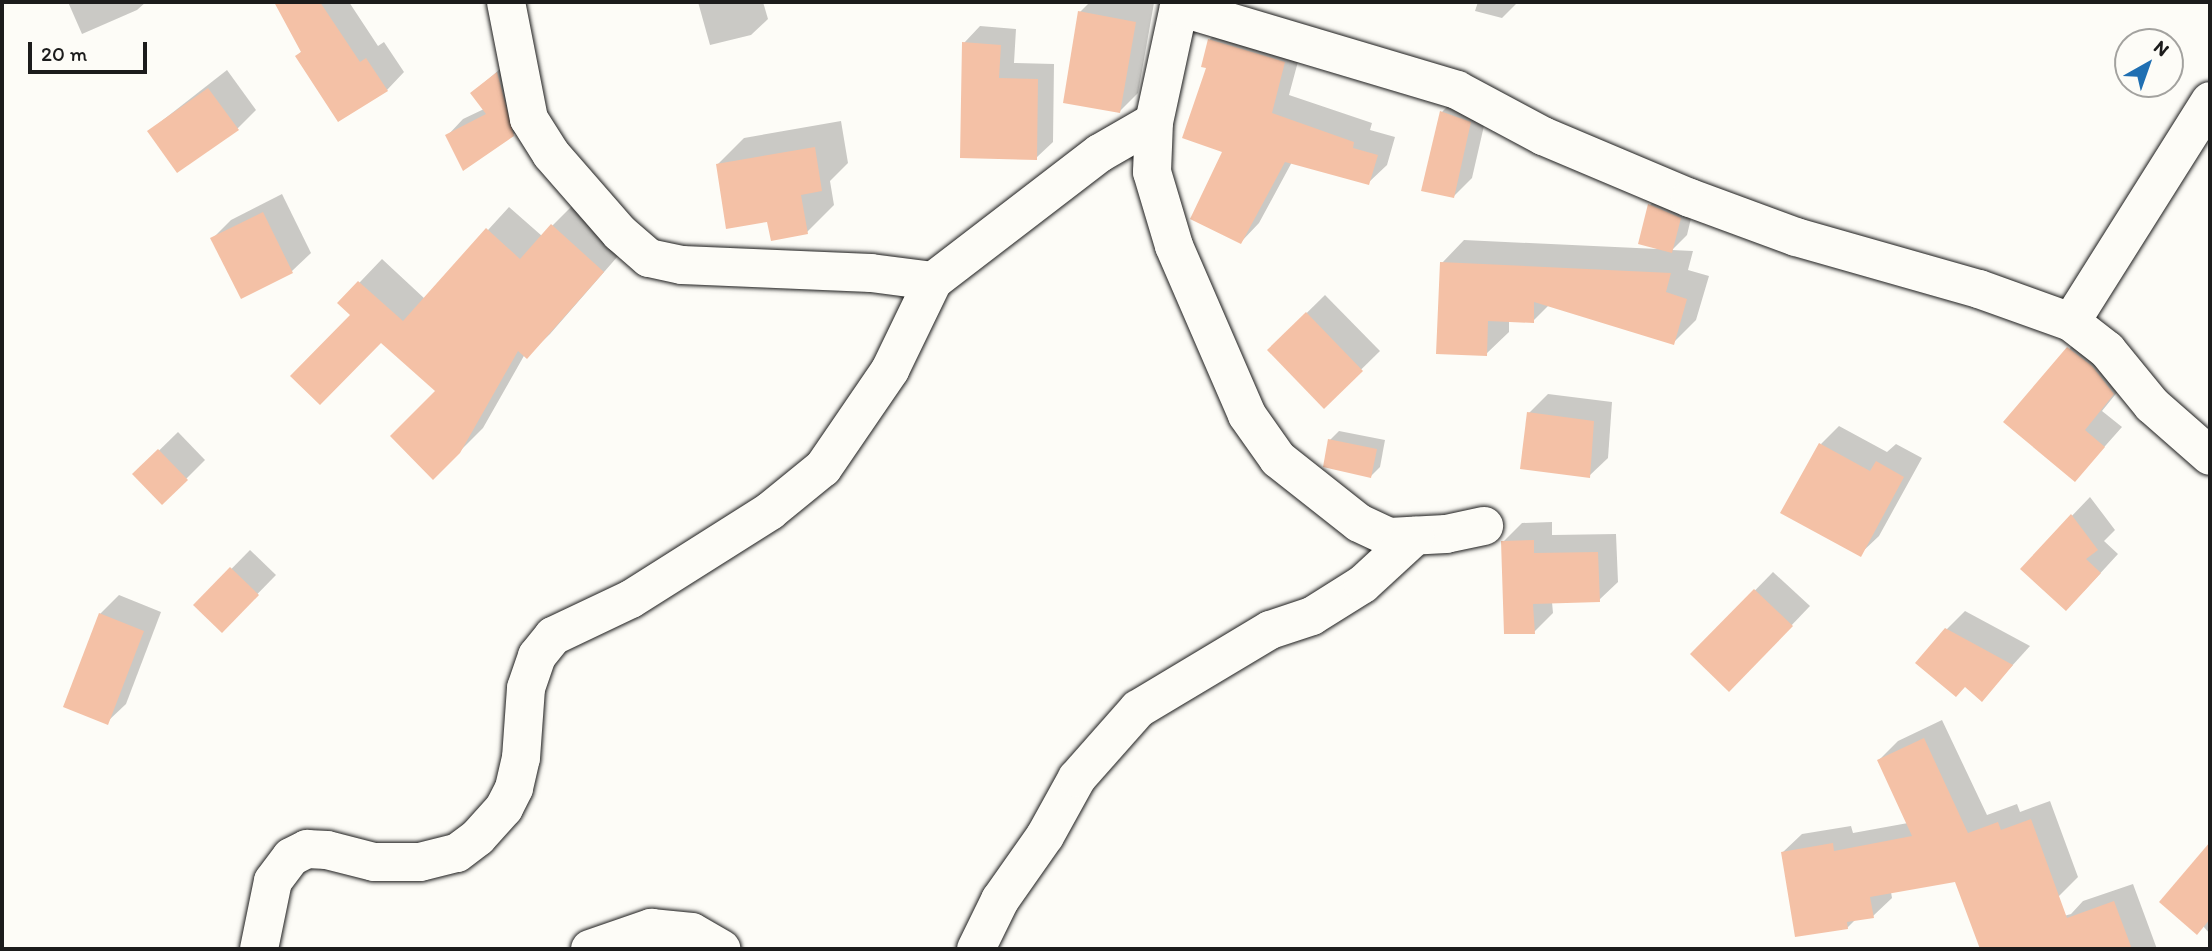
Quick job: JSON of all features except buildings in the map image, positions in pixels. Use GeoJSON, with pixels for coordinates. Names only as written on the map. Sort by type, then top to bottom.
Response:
{"type":"FeatureCollection","features":[{"type":"Feature","properties":{"kind":"street"},"geometry":{"type":"LineString","coordinates":[[506,2],[528,119],[551,155],[620,233],[649,258],[724,268],[871,273],[933,281]]}},
{"type":"Feature","properties":{"kind":"street"},"geometry":{"type":"LineString","coordinates":[[1485,526],[1389,537],[1350,517],[1278,459],[1247,415],[1174,246],[1152,172],[1154,122],[1180,4],[1457,90],[1543,136],[1690,198],[1796,237],[1979,289],[2071,322],[2107,350],[2152,405],[2210,457]]}},
{"type":"Feature","properties":{"kind":"street"},"geometry":{"type":"LineString","coordinates":[[2071,322],[2210,101]]}},
{"type":"Feature","properties":{"kind":"street"},"geometry":{"type":"LineString","coordinates":[[259,949],[273,881],[291,858],[307,849],[327,850],[374,862],[421,862],[457,853],[478,837],[504,808],[514,788],[522,758],[526,688],[537,656],[553,636],[631,599],[770,511],[823,468],[890,370],[933,281],[1100,153],[1154,122]]}},
{"type":"Feature","properties":{"kind":"street"},"geometry":{"type":"LineString","coordinates":[[976,949],[1000,900],[1045,836],[1077,778],[1138,709],[1270,630],[1312,616],[1363,584],[1415,536]]}},
{"type":"Feature","properties":{"kind":"street"},"geometry":{"type":"LineString","coordinates":[[590,949],[651,928],[692,932],[722,949]]}}]}
